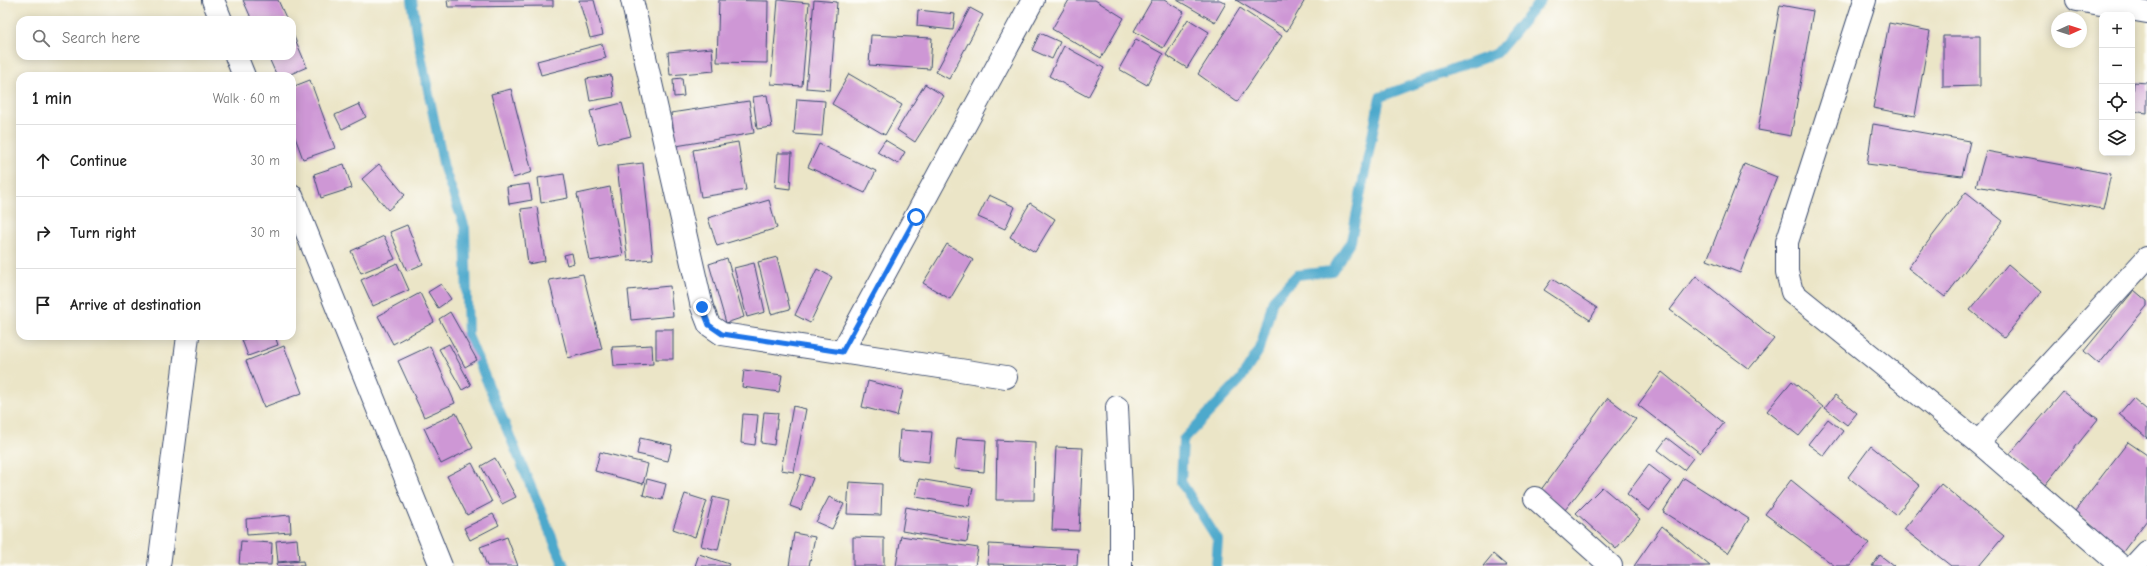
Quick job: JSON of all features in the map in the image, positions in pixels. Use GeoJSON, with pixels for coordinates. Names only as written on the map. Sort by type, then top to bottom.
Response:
{"type":"FeatureCollection","features":[{"type":"Feature","properties":{"kind":"street"},"geometry":{"type":"LineString","coordinates":[[213,0],[219,16]]}},
{"type":"Feature","properties":{"kind":"street"},"geometry":{"type":"LineString","coordinates":[[632,0],[700,299],[709,325],[722,334],[1006,377]]}},
{"type":"Feature","properties":{"kind":"street"},"geometry":{"type":"LineString","coordinates":[[842,352],[1033,0]]}},
{"type":"Feature","properties":{"kind":"street"},"geometry":{"type":"LineString","coordinates":[[1866,0],[1787,242],[1787,272],[1792,292],[1978,442],[2121,566]]}},
{"type":"Feature","properties":{"kind":"street"},"geometry":{"type":"LineString","coordinates":[[2077,0],[2147,12]]}},
{"type":"Feature","properties":{"kind":"street"},"geometry":{"type":"LineString","coordinates":[[238,60],[242,72]]}},
{"type":"Feature","properties":{"kind":"street"},"geometry":{"type":"LineString","coordinates":[[296,206],[441,566]]}},
{"type":"Feature","properties":{"kind":"street"},"geometry":{"type":"LineString","coordinates":[[1978,442],[2147,258]]}},
{"type":"Feature","properties":{"kind":"street"},"geometry":{"type":"LineString","coordinates":[[160,566],[188,340]]}},
{"type":"Feature","properties":{"kind":"street"},"geometry":{"type":"LineString","coordinates":[[1117,407],[1121,492],[1121,566]]}},
{"type":"Feature","properties":{"kind":"street"},"geometry":{"type":"LineString","coordinates":[[1535,498],[1611,566]]}},
{"type":"Feature","properties":{"kind":"street"},"geometry":{"type":"LineString","coordinates":[[2134,566],[2147,552]]}},
{"type":"Feature","properties":{"kind":"building"},"geometry":{"type":"Polygon","coordinates":[[[243,0],[278,0],[285,16],[250,16],[243,0]]]}},
{"type":"Feature","properties":{"kind":"building"},"geometry":{"type":"Polygon","coordinates":[[[447,0],[553,0],[553,6],[448,7],[447,0]]]}},
{"type":"Feature","properties":{"kind":"building"},"geometry":{"type":"Polygon","coordinates":[[[579,0],[594,0],[603,35],[590,38],[579,0]]]}},
{"type":"Feature","properties":{"kind":"building"},"geometry":{"type":"Polygon","coordinates":[[[719,0],[768,1],[767,63],[717,62],[719,0]]]}},
{"type":"Feature","properties":{"kind":"building"},"geometry":{"type":"Polygon","coordinates":[[[778,0],[809,3],[802,86],[771,84],[778,0]]]}},
{"type":"Feature","properties":{"kind":"building"},"geometry":{"type":"Polygon","coordinates":[[[814,0],[837,2],[830,90],[806,88],[814,0]]]}},
{"type":"Feature","properties":{"kind":"building"},"geometry":{"type":"Polygon","coordinates":[[[1069,0],[1095,0],[1124,18],[1101,58],[1052,29],[1069,0]]]}},
{"type":"Feature","properties":{"kind":"building"},"geometry":{"type":"Polygon","coordinates":[[[1152,0],[1164,0],[1184,12],[1163,48],[1134,31],[1152,0]]]}},
{"type":"Feature","properties":{"kind":"building"},"geometry":{"type":"Polygon","coordinates":[[[1177,0],[1220,0],[1226,3],[1215,22],[1177,0]]]}},
{"type":"Feature","properties":{"kind":"building"},"geometry":{"type":"Polygon","coordinates":[[[1236,0],[1305,0],[1287,31],[1236,0]]]}},
{"type":"Feature","properties":{"kind":"building"},"geometry":{"type":"Polygon","coordinates":[[[1780,5],[1813,11],[1791,136],[1758,130],[1780,5]]]}},
{"type":"Feature","properties":{"kind":"building"},"geometry":{"type":"Polygon","coordinates":[[[970,8],[983,15],[949,79],[936,72],[970,8]]]}},
{"type":"Feature","properties":{"kind":"building"},"geometry":{"type":"Polygon","coordinates":[[[1240,8],[1282,36],[1237,102],[1198,74],[1240,8]]]}},
{"type":"Feature","properties":{"kind":"building"},"geometry":{"type":"Polygon","coordinates":[[[918,10],[955,14],[953,30],[917,26],[918,10]]]}},
{"type":"Feature","properties":{"kind":"building"},"geometry":{"type":"Polygon","coordinates":[[[1188,19],[1209,32],[1187,68],[1166,55],[1188,19]]]}},
{"type":"Feature","properties":{"kind":"building"},"geometry":{"type":"Polygon","coordinates":[[[1889,23],[1930,31],[1915,116],[1873,108],[1889,23]]]}},
{"type":"Feature","properties":{"kind":"building"},"geometry":{"type":"Polygon","coordinates":[[[1040,33],[1060,42],[1052,59],[1032,50],[1040,33]]]}},
{"type":"Feature","properties":{"kind":"building"},"geometry":{"type":"Polygon","coordinates":[[[871,35],[932,38],[930,69],[869,65],[871,35]]]}},
{"type":"Feature","properties":{"kind":"building"},"geometry":{"type":"Polygon","coordinates":[[[1943,36],[1980,36],[1980,86],[1943,87],[1943,36]]]}},
{"type":"Feature","properties":{"kind":"building"},"geometry":{"type":"Polygon","coordinates":[[[1136,39],[1163,54],[1147,85],[1119,69],[1136,39]]]}},
{"type":"Feature","properties":{"kind":"building"},"geometry":{"type":"Polygon","coordinates":[[[296,41],[307,67],[295,72],[275,72],[270,60],[296,60],[296,41]]]}},
{"type":"Feature","properties":{"kind":"building"},"geometry":{"type":"Polygon","coordinates":[[[602,44],[606,58],[541,75],[537,61],[602,44]]]}},
{"type":"Feature","properties":{"kind":"building"},"geometry":{"type":"Polygon","coordinates":[[[1064,46],[1104,68],[1088,97],[1049,76],[1064,46]]]}},
{"type":"Feature","properties":{"kind":"building"},"geometry":{"type":"Polygon","coordinates":[[[712,48],[714,71],[670,75],[668,52],[712,48]]]}},
{"type":"Feature","properties":{"kind":"building"},"geometry":{"type":"Polygon","coordinates":[[[849,74],[902,105],[885,135],[832,104],[849,74]]]}},
{"type":"Feature","properties":{"kind":"building"},"geometry":{"type":"Polygon","coordinates":[[[611,75],[614,97],[590,101],[586,79],[611,75]]]}},
{"type":"Feature","properties":{"kind":"building"},"geometry":{"type":"Polygon","coordinates":[[[682,78],[684,96],[674,97],[673,79],[682,78]]]}},
{"type":"Feature","properties":{"kind":"building"},"geometry":{"type":"Polygon","coordinates":[[[310,80],[335,148],[303,159],[296,140],[296,85],[310,80]]]}},
{"type":"Feature","properties":{"kind":"building"},"geometry":{"type":"Polygon","coordinates":[[[2135,82],[2147,83],[2147,113],[2135,111],[2135,82]]]}},
{"type":"Feature","properties":{"kind":"building"},"geometry":{"type":"Polygon","coordinates":[[[925,84],[944,96],[915,142],[897,130],[925,84]]]}},
{"type":"Feature","properties":{"kind":"building"},"geometry":{"type":"Polygon","coordinates":[[[511,89],[532,172],[513,178],[491,94],[511,89]]]}},
{"type":"Feature","properties":{"kind":"building"},"geometry":{"type":"Polygon","coordinates":[[[767,95],[772,127],[757,129],[753,97],[767,95]]]}},
{"type":"Feature","properties":{"kind":"building"},"geometry":{"type":"Polygon","coordinates":[[[797,99],[825,101],[822,136],[794,134],[797,99]]]}},
{"type":"Feature","properties":{"kind":"building"},"geometry":{"type":"Polygon","coordinates":[[[749,101],[754,133],[676,146],[671,113],[749,101]]]}},
{"type":"Feature","properties":{"kind":"building"},"geometry":{"type":"Polygon","coordinates":[[[622,103],[631,136],[598,144],[590,111],[622,103]]]}},
{"type":"Feature","properties":{"kind":"building"},"geometry":{"type":"Polygon","coordinates":[[[359,104],[366,117],[342,129],[335,115],[359,104]]]}},
{"type":"Feature","properties":{"kind":"building"},"geometry":{"type":"Polygon","coordinates":[[[1873,124],[1970,141],[1962,176],[1867,164],[1873,124]]]}},
{"type":"Feature","properties":{"kind":"building"},"geometry":{"type":"Polygon","coordinates":[[[885,140],[905,152],[898,164],[877,152],[885,140]]]}},
{"type":"Feature","properties":{"kind":"building"},"geometry":{"type":"Polygon","coordinates":[[[738,142],[746,190],[701,197],[693,150],[738,142]]]}},
{"type":"Feature","properties":{"kind":"building"},"geometry":{"type":"Polygon","coordinates":[[[819,144],[876,171],[865,193],[808,167],[819,144]]]}},
{"type":"Feature","properties":{"kind":"building"},"geometry":{"type":"Polygon","coordinates":[[[1986,151],[2111,174],[2103,209],[1976,186],[1986,151]]]}},
{"type":"Feature","properties":{"kind":"building"},"geometry":{"type":"Polygon","coordinates":[[[778,153],[792,153],[790,189],[775,187],[778,153]]]}},
{"type":"Feature","properties":{"kind":"building"},"geometry":{"type":"Polygon","coordinates":[[[643,163],[653,259],[628,261],[617,166],[643,163]]]}},
{"type":"Feature","properties":{"kind":"building"},"geometry":{"type":"Polygon","coordinates":[[[344,164],[352,188],[321,198],[314,174],[344,164]]]}},
{"type":"Feature","properties":{"kind":"building"},"geometry":{"type":"Polygon","coordinates":[[[379,164],[405,195],[388,210],[362,179],[379,164]]]}},
{"type":"Feature","properties":{"kind":"building"},"geometry":{"type":"Polygon","coordinates":[[[1744,164],[1777,177],[1740,273],[1707,260],[1744,164]]]}},
{"type":"Feature","properties":{"kind":"building"},"geometry":{"type":"Polygon","coordinates":[[[564,174],[568,198],[541,203],[538,178],[564,174]]]}},
{"type":"Feature","properties":{"kind":"building"},"geometry":{"type":"Polygon","coordinates":[[[529,184],[532,200],[509,204],[507,187],[529,184]]]}},
{"type":"Feature","properties":{"kind":"building"},"geometry":{"type":"Polygon","coordinates":[[[610,187],[623,255],[590,261],[577,194],[610,187]]]}},
{"type":"Feature","properties":{"kind":"building"},"geometry":{"type":"Polygon","coordinates":[[[1966,192],[2003,221],[1945,297],[1908,268],[1966,192]]]}},
{"type":"Feature","properties":{"kind":"building"},"geometry":{"type":"Polygon","coordinates":[[[989,195],[1015,207],[1005,229],[978,217],[989,195]]]}},
{"type":"Feature","properties":{"kind":"building"},"geometry":{"type":"Polygon","coordinates":[[[769,200],[777,228],[717,246],[708,218],[769,200]]]}},
{"type":"Feature","properties":{"kind":"building"},"geometry":{"type":"Polygon","coordinates":[[[1030,203],[1055,219],[1035,252],[1010,237],[1030,203]]]}},
{"type":"Feature","properties":{"kind":"building"},"geometry":{"type":"Polygon","coordinates":[[[537,207],[545,261],[528,264],[521,209],[537,207]]]}},
{"type":"Feature","properties":{"kind":"building"},"geometry":{"type":"Polygon","coordinates":[[[407,225],[423,264],[407,271],[390,232],[407,225]]]}},
{"type":"Feature","properties":{"kind":"building"},"geometry":{"type":"Polygon","coordinates":[[[384,236],[395,259],[361,273],[351,251],[384,236]]]}},
{"type":"Feature","properties":{"kind":"building"},"geometry":{"type":"Polygon","coordinates":[[[947,244],[973,260],[950,299],[923,283],[947,244]]]}},
{"type":"Feature","properties":{"kind":"building"},"geometry":{"type":"Polygon","coordinates":[[[572,253],[574,263],[567,265],[564,255],[572,253]]]}},
{"type":"Feature","properties":{"kind":"building"},"geometry":{"type":"Polygon","coordinates":[[[777,257],[790,309],[771,314],[758,262],[777,257]]]}},
{"type":"Feature","properties":{"kind":"building"},"geometry":{"type":"Polygon","coordinates":[[[727,258],[744,317],[726,323],[709,264],[727,258]]]}},
{"type":"Feature","properties":{"kind":"building"},"geometry":{"type":"Polygon","coordinates":[[[397,263],[409,290],[373,306],[361,280],[397,263]]]}},
{"type":"Feature","properties":{"kind":"building"},"geometry":{"type":"Polygon","coordinates":[[[754,263],[765,312],[747,317],[734,268],[754,263]]]}},
{"type":"Feature","properties":{"kind":"building"},"geometry":{"type":"Polygon","coordinates":[[[2008,264],[2041,292],[2004,338],[1970,310],[2008,264]]]}},
{"type":"Feature","properties":{"kind":"building"},"geometry":{"type":"Polygon","coordinates":[[[817,269],[832,277],[810,323],[795,315],[817,269]]]}},
{"type":"Feature","properties":{"kind":"building"},"geometry":{"type":"Polygon","coordinates":[[[583,274],[602,349],[568,358],[549,280],[583,274]]]}},
{"type":"Feature","properties":{"kind":"building"},"geometry":{"type":"Polygon","coordinates":[[[1696,276],[1774,339],[1749,369],[1670,310],[1696,276]]]}},
{"type":"Feature","properties":{"kind":"building"},"geometry":{"type":"Polygon","coordinates":[[[1552,279],[1597,308],[1590,320],[1544,290],[1552,279]]]}},
{"type":"Feature","properties":{"kind":"building"},"geometry":{"type":"Polygon","coordinates":[[[441,284],[451,299],[438,308],[428,292],[441,284]]]}},
{"type":"Feature","properties":{"kind":"building"},"geometry":{"type":"Polygon","coordinates":[[[670,286],[673,316],[631,320],[628,290],[670,286]]]}},
{"type":"Feature","properties":{"kind":"building"},"geometry":{"type":"Polygon","coordinates":[[[2134,290],[2147,301],[2147,306],[2099,364],[2084,351],[2134,290]]]}},
{"type":"Feature","properties":{"kind":"building"},"geometry":{"type":"Polygon","coordinates":[[[420,293],[434,322],[393,344],[378,316],[420,293]]]}},
{"type":"Feature","properties":{"kind":"building"},"geometry":{"type":"Polygon","coordinates":[[[450,312],[477,360],[465,367],[439,319],[450,312]]]}},
{"type":"Feature","properties":{"kind":"building"},"geometry":{"type":"Polygon","coordinates":[[[656,329],[673,329],[673,359],[656,359],[656,329]]]}},
{"type":"Feature","properties":{"kind":"building"},"geometry":{"type":"Polygon","coordinates":[[[242,340],[276,340],[278,345],[248,356],[242,340]]]}},
{"type":"Feature","properties":{"kind":"building"},"geometry":{"type":"Polygon","coordinates":[[[449,344],[471,385],[462,390],[439,349],[449,344]]]}},
{"type":"Feature","properties":{"kind":"building"},"geometry":{"type":"Polygon","coordinates":[[[652,345],[653,364],[614,366],[612,347],[652,345]]]}},
{"type":"Feature","properties":{"kind":"building"},"geometry":{"type":"Polygon","coordinates":[[[284,346],[302,393],[264,407],[246,361],[284,346]]]}},
{"type":"Feature","properties":{"kind":"building"},"geometry":{"type":"Polygon","coordinates":[[[430,346],[455,403],[424,417],[398,361],[430,346]]]}},
{"type":"Feature","properties":{"kind":"building"},"geometry":{"type":"Polygon","coordinates":[[[744,370],[782,375],[779,392],[742,387],[744,370]]]}},
{"type":"Feature","properties":{"kind":"building"},"geometry":{"type":"Polygon","coordinates":[[[1662,372],[1724,423],[1700,453],[1638,405],[1662,372]]]}},
{"type":"Feature","properties":{"kind":"building"},"geometry":{"type":"Polygon","coordinates":[[[868,381],[903,390],[897,416],[862,407],[868,381]]]}},
{"type":"Feature","properties":{"kind":"building"},"geometry":{"type":"Polygon","coordinates":[[[1792,381],[1823,407],[1799,436],[1767,411],[1792,381]]]}},
{"type":"Feature","properties":{"kind":"building"},"geometry":{"type":"Polygon","coordinates":[[[2063,392],[2098,419],[2045,485],[2008,456],[2063,392]]]}},
{"type":"Feature","properties":{"kind":"building"},"geometry":{"type":"Polygon","coordinates":[[[1835,395],[1857,413],[1847,425],[1825,408],[1835,395]]]}},
{"type":"Feature","properties":{"kind":"building"},"geometry":{"type":"Polygon","coordinates":[[[1608,398],[1636,419],[1565,510],[1540,491],[1608,398]]]}},
{"type":"Feature","properties":{"kind":"building"},"geometry":{"type":"Polygon","coordinates":[[[2133,398],[2147,410],[2147,438],[2119,414],[2133,398]]]}},
{"type":"Feature","properties":{"kind":"building"},"geometry":{"type":"Polygon","coordinates":[[[793,406],[806,409],[794,472],[781,470],[793,406]]]}},
{"type":"Feature","properties":{"kind":"building"},"geometry":{"type":"Polygon","coordinates":[[[764,412],[778,413],[774,445],[761,443],[764,412]]]}},
{"type":"Feature","properties":{"kind":"building"},"geometry":{"type":"Polygon","coordinates":[[[456,413],[473,448],[441,464],[424,428],[456,413]]]}},
{"type":"Feature","properties":{"kind":"building"},"geometry":{"type":"Polygon","coordinates":[[[743,414],[758,415],[755,445],[741,443],[743,414]]]}},
{"type":"Feature","properties":{"kind":"building"},"geometry":{"type":"Polygon","coordinates":[[[1828,419],[1843,431],[1824,456],[1808,444],[1828,419]]]}},
{"type":"Feature","properties":{"kind":"building"},"geometry":{"type":"Polygon","coordinates":[[[900,430],[932,432],[929,462],[898,459],[900,430]]]}},
{"type":"Feature","properties":{"kind":"building"},"geometry":{"type":"Polygon","coordinates":[[[640,438],[672,445],[668,461],[637,454],[640,438]]]}},
{"type":"Feature","properties":{"kind":"building"},"geometry":{"type":"Polygon","coordinates":[[[957,438],[986,440],[984,472],[954,469],[957,438]]]}},
{"type":"Feature","properties":{"kind":"building"},"geometry":{"type":"Polygon","coordinates":[[[1667,438],[1693,458],[1684,470],[1658,450],[1667,438]]]}},
{"type":"Feature","properties":{"kind":"building"},"geometry":{"type":"Polygon","coordinates":[[[997,440],[1035,442],[1034,500],[996,500],[997,440]]]}},
{"type":"Feature","properties":{"kind":"building"},"geometry":{"type":"Polygon","coordinates":[[[2128,442],[2147,455],[2147,520],[2122,553],[2075,511],[2128,442]]]}},
{"type":"Feature","properties":{"kind":"building"},"geometry":{"type":"Polygon","coordinates":[[[1871,446],[1920,486],[1896,515],[1848,477],[1871,446]]]}},
{"type":"Feature","properties":{"kind":"building"},"geometry":{"type":"Polygon","coordinates":[[[1056,447],[1083,448],[1079,531],[1052,530],[1056,447]]]}},
{"type":"Feature","properties":{"kind":"building"},"geometry":{"type":"Polygon","coordinates":[[[600,452],[648,464],[643,484],[595,471],[600,452]]]}},
{"type":"Feature","properties":{"kind":"building"},"geometry":{"type":"Polygon","coordinates":[[[495,458],[516,497],[502,504],[481,466],[495,458]]]}},
{"type":"Feature","properties":{"kind":"building"},"geometry":{"type":"Polygon","coordinates":[[[472,463],[492,502],[467,515],[447,476],[472,463]]]}},
{"type":"Feature","properties":{"kind":"building"},"geometry":{"type":"Polygon","coordinates":[[[1649,465],[1671,482],[1649,511],[1627,494],[1649,465]]]}},
{"type":"Feature","properties":{"kind":"building"},"geometry":{"type":"Polygon","coordinates":[[[801,474],[813,478],[801,510],[790,506],[801,474]]]}},
{"type":"Feature","properties":{"kind":"building"},"geometry":{"type":"Polygon","coordinates":[[[1684,478],[1749,519],[1728,553],[1663,512],[1684,478]]]}},
{"type":"Feature","properties":{"kind":"building"},"geometry":{"type":"Polygon","coordinates":[[[647,479],[666,484],[662,500],[643,495],[647,479]]]}},
{"type":"Feature","properties":{"kind":"building"},"geometry":{"type":"Polygon","coordinates":[[[919,479],[973,488],[969,506],[916,497],[919,479]]]}},
{"type":"Feature","properties":{"kind":"building"},"geometry":{"type":"Polygon","coordinates":[[[1791,480],[1869,543],[1850,566],[1835,566],[1765,514],[1791,480]]]}},
{"type":"Feature","properties":{"kind":"building"},"geometry":{"type":"Polygon","coordinates":[[[849,482],[882,484],[881,515],[847,514],[849,482]]]}},
{"type":"Feature","properties":{"kind":"building"},"geometry":{"type":"Polygon","coordinates":[[[1941,484],[2004,536],[1979,566],[1951,566],[1904,529],[1941,484]]]}},
{"type":"Feature","properties":{"kind":"building"},"geometry":{"type":"Polygon","coordinates":[[[1602,487],[1640,519],[1616,549],[1576,513],[1602,487]]]}},
{"type":"Feature","properties":{"kind":"building"},"geometry":{"type":"Polygon","coordinates":[[[685,494],[707,501],[695,537],[673,529],[685,494]]]}},
{"type":"Feature","properties":{"kind":"building"},"geometry":{"type":"Polygon","coordinates":[[[713,497],[729,501],[718,550],[701,546],[713,497]]]}},
{"type":"Feature","properties":{"kind":"building"},"geometry":{"type":"Polygon","coordinates":[[[829,497],[844,504],[832,529],[816,522],[829,497]]]}},
{"type":"Feature","properties":{"kind":"building"},"geometry":{"type":"Polygon","coordinates":[[[906,507],[971,519],[967,542],[902,531],[906,507]]]}},
{"type":"Feature","properties":{"kind":"building"},"geometry":{"type":"Polygon","coordinates":[[[493,514],[499,525],[470,540],[464,528],[493,514]]]}},
{"type":"Feature","properties":{"kind":"building"},"geometry":{"type":"Polygon","coordinates":[[[290,515],[291,532],[247,535],[246,519],[290,515]]]}},
{"type":"Feature","properties":{"kind":"building"},"geometry":{"type":"Polygon","coordinates":[[[1662,526],[1710,566],[1634,566],[1662,526]]]}},
{"type":"Feature","properties":{"kind":"building"},"geometry":{"type":"Polygon","coordinates":[[[794,533],[815,537],[809,566],[789,566],[794,533]]]}},
{"type":"Feature","properties":{"kind":"building"},"geometry":{"type":"Polygon","coordinates":[[[901,536],[978,548],[975,566],[896,566],[901,536]]]}},
{"type":"Feature","properties":{"kind":"building"},"geometry":{"type":"Polygon","coordinates":[[[507,537],[518,566],[487,566],[480,547],[507,537]]]}},
{"type":"Feature","properties":{"kind":"building"},"geometry":{"type":"Polygon","coordinates":[[[853,537],[884,538],[884,566],[853,566],[853,537]]]}},
{"type":"Feature","properties":{"kind":"building"},"geometry":{"type":"Polygon","coordinates":[[[297,539],[299,560],[278,562],[276,541],[297,539]]]}},
{"type":"Feature","properties":{"kind":"building"},"geometry":{"type":"Polygon","coordinates":[[[241,541],[272,543],[271,565],[239,564],[241,541]]]}},
{"type":"Feature","properties":{"kind":"building"},"geometry":{"type":"Polygon","coordinates":[[[989,544],[1078,549],[1077,566],[988,564],[989,544]]]}},
{"type":"Feature","properties":{"kind":"building"},"geometry":{"type":"Polygon","coordinates":[[[699,554],[729,564],[728,566],[695,566],[699,554]]]}},
{"type":"Feature","properties":{"kind":"building"},"geometry":{"type":"Polygon","coordinates":[[[1493,554],[1507,566],[1483,566],[1493,554]]]}},
{"type":"Feature","properties":{"kind":"building"},"geometry":{"type":"Polygon","coordinates":[[[1880,555],[1894,566],[1872,566],[1880,555]]]}},
{"type":"Feature","properties":{"kind":"building"},"geometry":{"type":"Polygon","coordinates":[[[303,561],[304,566],[277,566],[276,563],[303,561]]]}},
{"type":"Feature","properties":{"kind":"waterway"},"geometry":{"type":"LineString","coordinates":[[412,0],[419,46],[444,168],[465,228],[468,336],[564,566]]}},
{"type":"Feature","properties":{"kind":"waterway"},"geometry":{"type":"LineString","coordinates":[[1216,566],[1218,540],[1181,482],[1183,440],[1240,380],[1260,349],[1273,300],[1297,275],[1332,271],[1351,241],[1380,97],[1497,53],[1541,0]]}},
{"type":"Feature","properties":{"kind":"route"},"geometry":{"type":"LineString","coordinates":[[702,307],[709,325],[722,334],[842,352],[916,217]]}}]}
